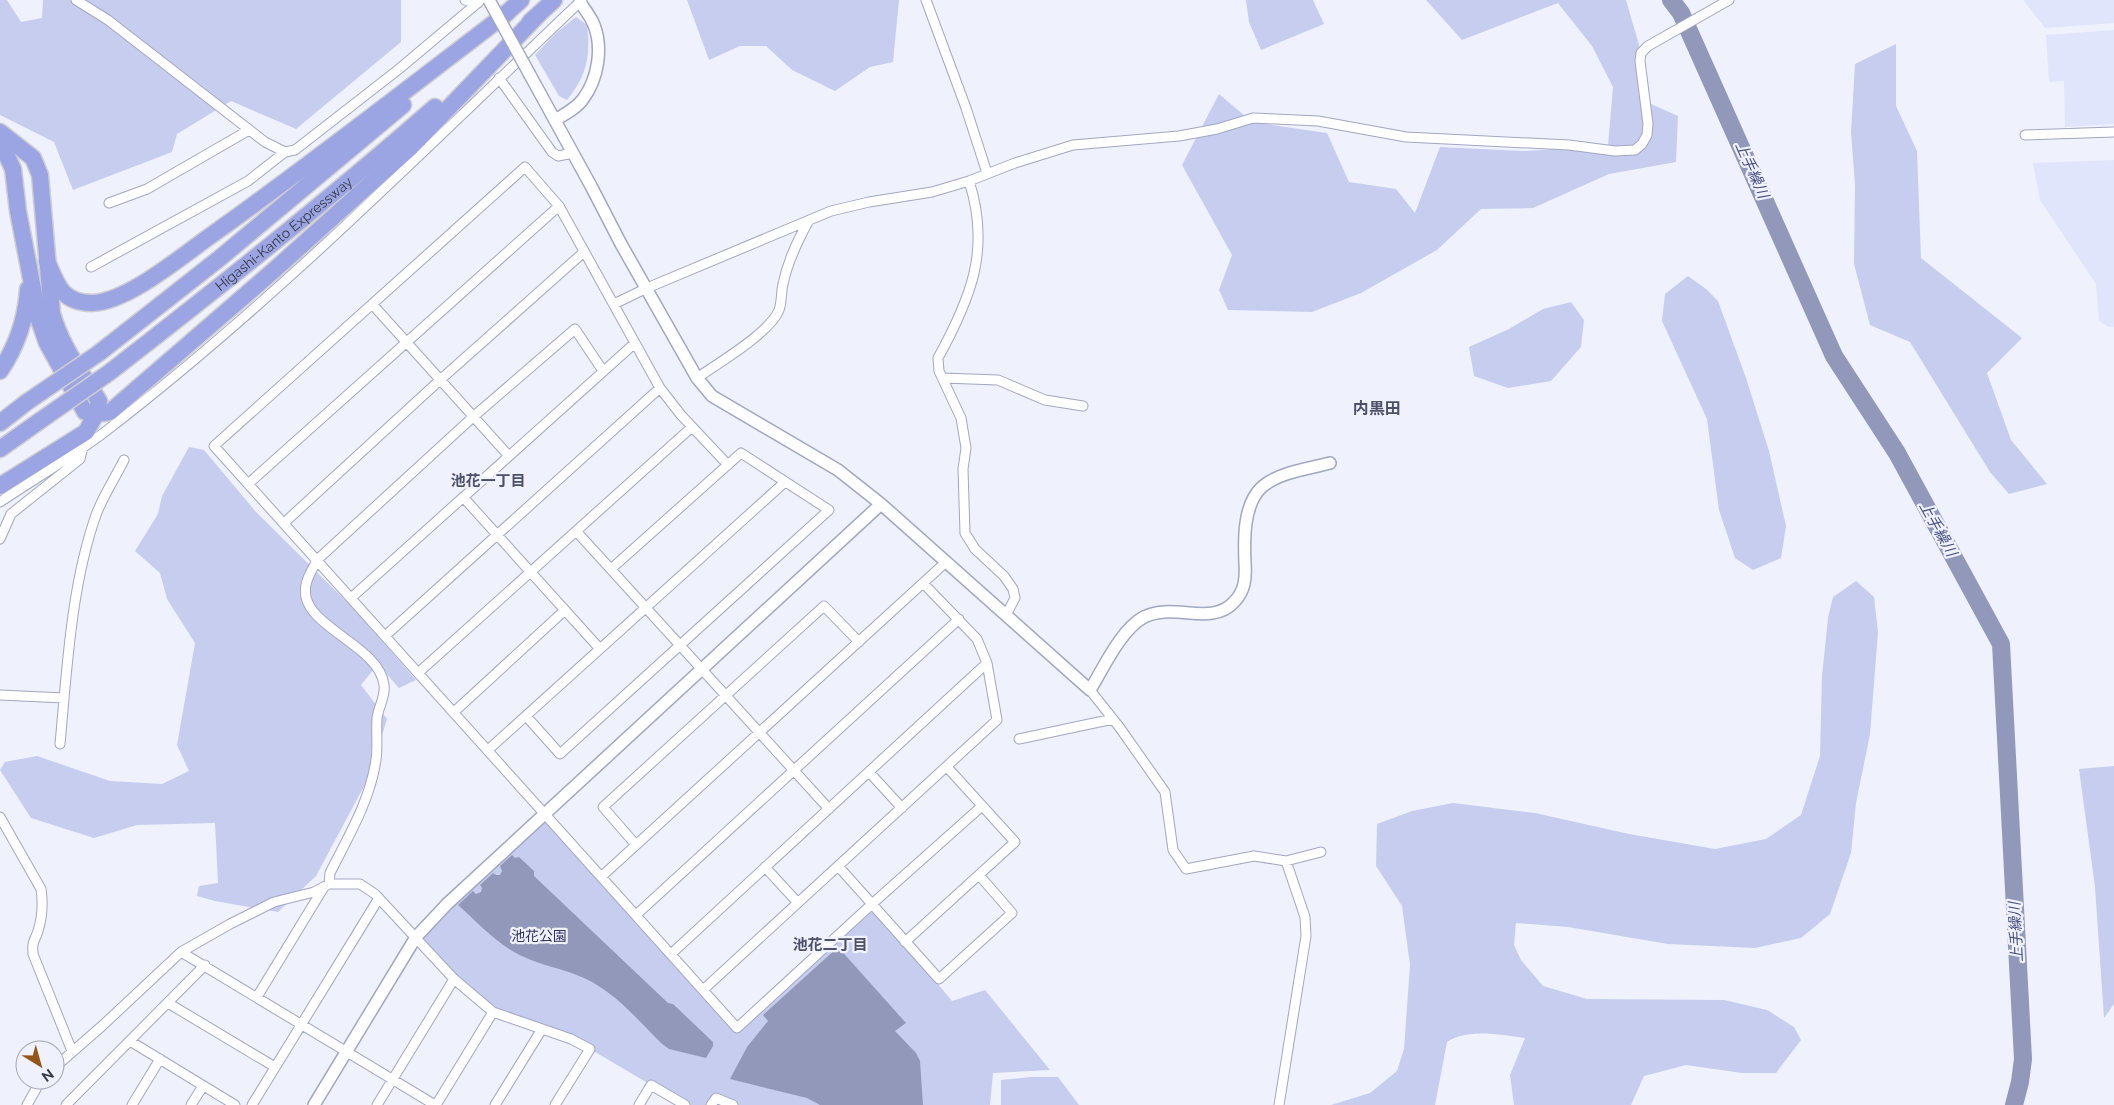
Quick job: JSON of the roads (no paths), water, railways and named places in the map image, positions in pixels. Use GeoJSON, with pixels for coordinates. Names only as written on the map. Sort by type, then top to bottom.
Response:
{"type":"FeatureCollection","features":[{"type":"Feature","properties":{"kind":"highway","name":"Higashi-Kanto Expressway"},"geometry":{"type":"LineString","coordinates":[[0,422],[99,353],[213,264],[435,78],[521,0]]}},
{"type":"Feature","properties":{"kind":"highway","name":"Higashi-Kanto Expressway"},"geometry":{"type":"LineString","coordinates":[[0,449],[110,372],[234,276],[358,175],[554,0]]}},
{"type":"Feature","properties":{"kind":"highway"},"geometry":{"type":"LineString","coordinates":[[47,261],[58,289],[74,301],[93,303],[122,295],[152,278],[256,202],[507,13]]}},
{"type":"Feature","properties":{"kind":"highway"},"geometry":{"type":"LineString","coordinates":[[0,148],[7,156],[13,169],[18,211],[29,268],[47,343],[85,412],[96,414],[110,412],[411,147],[538,15]]}},
{"type":"Feature","properties":{"kind":"highway"},"geometry":{"type":"LineString","coordinates":[[0,132],[34,158],[40,175],[52,313],[58,333],[99,401],[96,414],[86,432],[0,486]]}},
{"type":"Feature","properties":{"kind":"highway"},"geometry":{"type":"LineString","coordinates":[[0,371],[15,347],[22,326],[26,308],[29,268]]}},
{"type":"Feature","properties":{"kind":"street"},"geometry":{"type":"LineString","coordinates":[[76,0],[108,20],[265,142],[285,152]]}},
{"type":"Feature","properties":{"kind":"street"},"geometry":{"type":"LineString","coordinates":[[465,0],[483,1]]}},
{"type":"Feature","properties":{"kind":"street"},"geometry":{"type":"LineString","coordinates":[[926,0],[966,108],[987,173]]}},
{"type":"Feature","properties":{"kind":"street"},"geometry":{"type":"LineString","coordinates":[[614,304],[647,288],[832,210],[932,192],[969,181],[1050,151],[1074,145],[1187,134],[1217,129],[1253,118],[1318,122],[1406,137],[1568,145],[1615,151],[1635,150],[1642,144],[1647,135],[1648,124],[1640,61],[1642,53],[1648,46],[1729,0]]}},
{"type":"Feature","properties":{"kind":"street"},"geometry":{"type":"LineString","coordinates":[[483,1],[530,75],[697,378],[712,396],[838,470],[881,504],[1090,690],[1165,792],[1174,850],[1186,870],[1254,856],[1286,861],[1321,852]]}},
{"type":"Feature","properties":{"kind":"street"},"geometry":{"type":"LineString","coordinates":[[91,267],[248,181],[285,152],[295,150],[483,1]]}},
{"type":"Feature","properties":{"kind":"street"},"geometry":{"type":"LineString","coordinates":[[0,502],[105,432],[217,341],[310,261],[581,1],[594,24],[600,53],[592,80],[583,99],[555,120]]}},
{"type":"Feature","properties":{"kind":"street"},"geometry":{"type":"LineString","coordinates":[[499,78],[552,152],[558,156],[573,152]]}},
{"type":"Feature","properties":{"kind":"street"},"geometry":{"type":"LineString","coordinates":[[109,204],[146,189],[249,130]]}},
{"type":"Feature","properties":{"kind":"street"},"geometry":{"type":"LineString","coordinates":[[2025,135],[2114,132]]}},
{"type":"Feature","properties":{"kind":"street"},"geometry":{"type":"LineString","coordinates":[[728,465],[692,427],[660,388],[559,206],[525,167],[214,446],[737,1028],[982,806]]}},
{"type":"Feature","properties":{"kind":"street"},"geometry":{"type":"LineString","coordinates":[[969,181],[977,205],[980,236],[971,289],[958,321],[938,358],[939,371],[961,418],[966,448],[964,469],[965,533],[975,548],[1004,576],[1013,589],[1015,598],[1006,615]]}},
{"type":"Feature","properties":{"kind":"street"},"geometry":{"type":"LineString","coordinates":[[248,484],[559,206]]}},
{"type":"Feature","properties":{"kind":"street"},"geometry":{"type":"LineString","coordinates":[[697,378],[772,322],[780,310],[783,283],[792,253],[809,220]]}},
{"type":"Feature","properties":{"kind":"street"},"geometry":{"type":"LineString","coordinates":[[284,523],[440,380],[584,252]]}},
{"type":"Feature","properties":{"kind":"street"},"geometry":{"type":"LineString","coordinates":[[372,304],[509,456]]}},
{"type":"Feature","properties":{"kind":"street"},"geometry":{"type":"LineString","coordinates":[[257,997],[326,886],[330,873],[361,813],[376,760],[377,717],[384,686],[376,667],[363,652],[318,617],[306,601],[306,582],[317,560],[474,417],[575,329],[603,371]]}},
{"type":"Feature","properties":{"kind":"street"},"geometry":{"type":"LineString","coordinates":[[351,598],[635,343]]}},
{"type":"Feature","properties":{"kind":"street"},"geometry":{"type":"LineString","coordinates":[[943,378],[998,380],[1045,400],[1083,406]]}},
{"type":"Feature","properties":{"kind":"street"},"geometry":{"type":"LineString","coordinates":[[385,636],[660,388]]}},
{"type":"Feature","properties":{"kind":"street"},"geometry":{"type":"LineString","coordinates":[[418,673],[692,427]]}},
{"type":"Feature","properties":{"kind":"street"},"geometry":{"type":"LineString","coordinates":[[0,539],[11,514],[80,458],[83,447]]}},
{"type":"Feature","properties":{"kind":"street"},"geometry":{"type":"LineString","coordinates":[[526,716],[560,754],[829,510],[741,453],[611,570]]}},
{"type":"Feature","properties":{"kind":"street"},"geometry":{"type":"LineString","coordinates":[[60,744],[78,583],[97,513],[124,460]]}},
{"type":"Feature","properties":{"kind":"street"},"geometry":{"type":"LineString","coordinates":[[1090,690],[1121,639],[1130,627],[1144,617],[1160,612],[1185,612],[1209,615],[1224,611],[1235,601],[1243,589],[1246,574],[1244,538],[1247,518],[1255,497],[1261,488],[1276,479],[1330,463]]}},
{"type":"Feature","properties":{"kind":"street"},"geometry":{"type":"LineString","coordinates":[[488,750],[785,482]]}},
{"type":"Feature","properties":{"kind":"street"},"geometry":{"type":"LineString","coordinates":[[463,497],[600,649]]}},
{"type":"Feature","properties":{"kind":"street"},"geometry":{"type":"LineString","coordinates":[[314,1105],[416,937],[447,904],[881,504]]}},
{"type":"Feature","properties":{"kind":"street"},"geometry":{"type":"LineString","coordinates":[[576,531],[829,808]]}},
{"type":"Feature","properties":{"kind":"street"},"geometry":{"type":"LineString","coordinates":[[601,877],[946,562]]}},
{"type":"Feature","properties":{"kind":"street"},"geometry":{"type":"LineString","coordinates":[[703,990],[997,720],[986,663],[977,639],[923,584]]}},
{"type":"Feature","properties":{"kind":"street"},"geometry":{"type":"LineString","coordinates":[[636,845],[603,808],[725,694],[824,606],[859,642]]}},
{"type":"Feature","properties":{"kind":"street"},"geometry":{"type":"LineString","coordinates":[[454,712],[565,610]]}},
{"type":"Feature","properties":{"kind":"street"},"geometry":{"type":"LineString","coordinates":[[636,915],[959,619]]}},
{"type":"Feature","properties":{"kind":"street"},"geometry":{"type":"LineString","coordinates":[[670,954],[986,663]]}},
{"type":"Feature","properties":{"kind":"street"},"geometry":{"type":"LineString","coordinates":[[0,695],[64,698]]}},
{"type":"Feature","properties":{"kind":"street"},"geometry":{"type":"LineString","coordinates":[[1020,739],[1113,719]]}},
{"type":"Feature","properties":{"kind":"street"},"geometry":{"type":"LineString","coordinates":[[905,942],[1015,842],[946,767]]}},
{"type":"Feature","properties":{"kind":"street"},"geometry":{"type":"LineString","coordinates":[[869,772],[902,808]]}},
{"type":"Feature","properties":{"kind":"street"},"geometry":{"type":"LineString","coordinates":[[0,817],[41,889],[43,899],[38,931],[32,941],[33,954],[72,1051]]}},
{"type":"Feature","properties":{"kind":"street"},"geometry":{"type":"LineString","coordinates":[[1279,1105],[1306,936],[1305,917],[1286,861]]}},
{"type":"Feature","properties":{"kind":"street"},"geometry":{"type":"LineString","coordinates":[[838,866],[939,979],[1012,913],[979,875]]}},
{"type":"Feature","properties":{"kind":"street"},"geometry":{"type":"LineString","coordinates":[[765,867],[798,903]]}},
{"type":"Feature","properties":{"kind":"street"},"geometry":{"type":"LineString","coordinates":[[65,1057],[102,1026],[181,952],[274,902],[314,892],[326,886],[360,884],[378,898],[454,979],[493,1012],[542,1029],[590,1049],[555,1105]]}},
{"type":"Feature","properties":{"kind":"street"},"geometry":{"type":"LineString","coordinates":[[252,1105],[378,898]]}},
{"type":"Feature","properties":{"kind":"street"},"geometry":{"type":"LineString","coordinates":[[181,952],[436,1105],[493,1012]]}},
{"type":"Feature","properties":{"kind":"street"},"geometry":{"type":"LineString","coordinates":[[66,1105],[205,966]]}},
{"type":"Feature","properties":{"kind":"street"},"geometry":{"type":"LineString","coordinates":[[377,1105],[454,979]]}},
{"type":"Feature","properties":{"kind":"street"},"geometry":{"type":"LineString","coordinates":[[168,1003],[275,1067]]}},
{"type":"Feature","properties":{"kind":"street"},"geometry":{"type":"LineString","coordinates":[[495,1105],[542,1029]]}},
{"type":"Feature","properties":{"kind":"street"},"geometry":{"type":"LineString","coordinates":[[130,1041],[235,1105]]}},
{"type":"Feature","properties":{"kind":"street"},"geometry":{"type":"LineString","coordinates":[[132,1105],[160,1059]]}},
{"type":"Feature","properties":{"kind":"street"},"geometry":{"type":"LineString","coordinates":[[639,1105],[651,1085],[684,1105]]}},
{"type":"Feature","properties":{"kind":"street"},"geometry":{"type":"LineString","coordinates":[[191,1105],[203,1086]]}},
{"type":"Feature","properties":{"kind":"street"},"geometry":{"type":"LineString","coordinates":[[27,1105],[35,1090]]}},
{"type":"Feature","properties":{"kind":"street"},"geometry":{"type":"LineString","coordinates":[[711,1105],[716,1098],[733,1105]]}},
{"type":"Feature","properties":{"kind":"waterway","name":"上手繰川"},"geometry":{"type":"LineString","coordinates":[[1671,0],[1681,13],[1834,356],[1897,453],[2001,644],[2023,1059],[2014,1105]]}},
{"type":"Feature","properties":{"kind":"district","name":"内黒田"},"geometry":{"type":"Point","coordinates":[1377,408]}},
{"type":"Feature","properties":{"kind":"district","name":"池花一丁目"},"geometry":{"type":"Point","coordinates":[488,481]}},
{"type":"Feature","properties":{"kind":"district","name":"池花二丁目"},"geometry":{"type":"Point","coordinates":[830,945]}},
{"type":"Feature","properties":{"kind":"park label","name":"池花公園"},"geometry":{"type":"Point","coordinates":[539,936]}}]}
